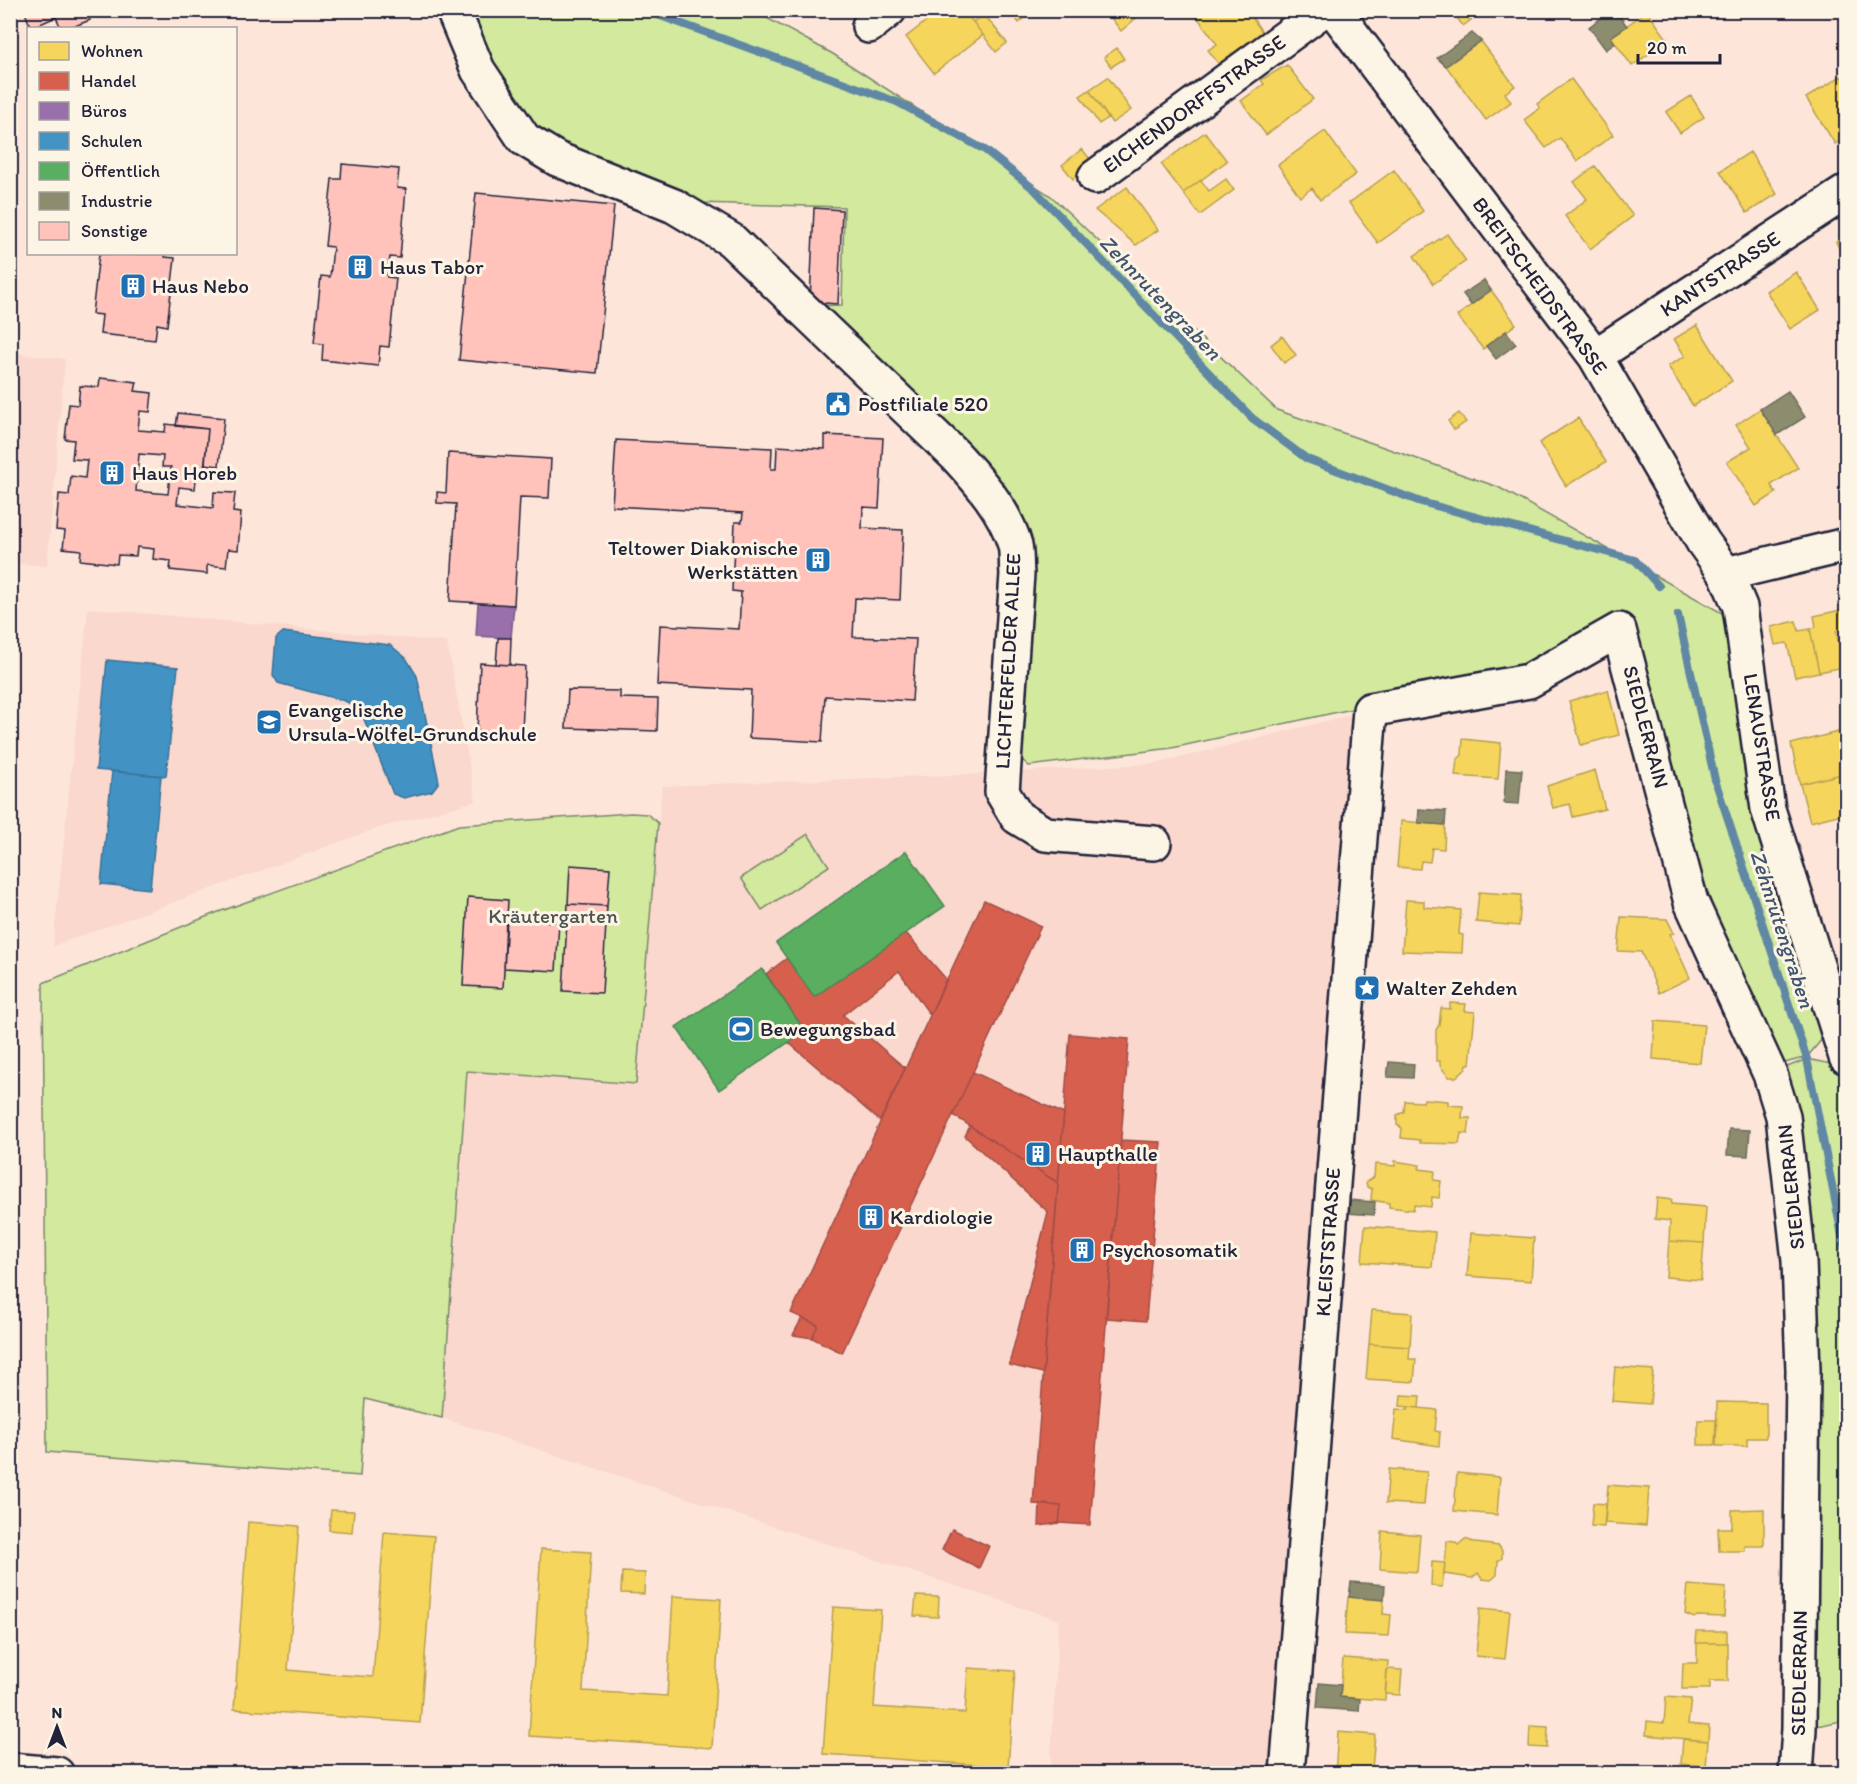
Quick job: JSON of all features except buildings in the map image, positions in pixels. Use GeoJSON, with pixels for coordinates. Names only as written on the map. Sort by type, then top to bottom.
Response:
{"type":"FeatureCollection","features":[{"type":"Feature","properties":{"kind":"street","name":"LICHTERFELDER ALLEE"},"geometry":{"type":"LineString","coordinates":[[453,10],[478,70],[524,139],[557,159],[674,206],[730,240],[956,455],[979,481],[1000,512],[1016,546],[1017,574],[1002,792],[1017,817],[1045,834],[1154,843]]}},
{"type":"Feature","properties":{"kind":"street","name":"EICHENDORFFSTRASSE"},"geometry":{"type":"LineString","coordinates":[[1095,177],[1323,10]]}},
{"type":"Feature","properties":{"kind":"street","name":"BREITSCHEIDSTRASSE"},"geometry":{"type":"LineString","coordinates":[[1334,10],[1594,356],[1703,542],[1726,574]]}},
{"type":"Feature","properties":{"kind":"street","name":"KANTSTRASSE"},"geometry":{"type":"LineString","coordinates":[[1594,356],[1846,192]]}},
{"type":"Feature","properties":{"kind":"street"},"geometry":{"type":"LineString","coordinates":[[1726,574],[1846,546]]}},
{"type":"Feature","properties":{"kind":"street","name":"LENAUSTRASSE"},"geometry":{"type":"LineString","coordinates":[[1726,574],[1740,607],[1768,809],[1846,1057]]}},
{"type":"Feature","properties":{"kind":"street","name":"KLEISTSTRASSE"},"geometry":{"type":"LineString","coordinates":[[1287,1773],[1370,710],[1529,681],[1619,630]]}},
{"type":"Feature","properties":{"kind":"street","name":"SIEDLERRAIN"},"geometry":{"type":"LineString","coordinates":[[1619,630],[1691,902],[1770,1074],[1784,1116],[1799,1261],[1803,1370],[1799,1729],[1796,1773]]}},
{"type":"Feature","properties":{"kind":"shaded area"},"geometry":{"type":"Polygon","coordinates":[[[11,353],[65,359],[47,566],[11,563],[11,353]]]}},
{"type":"Feature","properties":{"kind":"shaded area","name":"Evangelische Ursula-Wölfel-Grundschule"},"geometry":{"type":"Polygon","coordinates":[[[88,608],[447,642],[476,801],[376,829],[53,946],[88,608]]]}},
{"type":"Feature","properties":{"kind":"shaded area"},"geometry":{"type":"Polygon","coordinates":[[[1370,710],[1288,1773],[1050,1773],[1059,1620],[442,1418],[467,1071],[636,1083],[662,786],[1003,773],[1159,763],[1370,710]]]}},
{"type":"Feature","properties":{"kind":"green space"},"geometry":{"type":"Polygon","coordinates":[[[467,11],[754,11],[833,54],[1051,196],[1277,410],[1498,487],[1722,613],[1823,1038],[1807,1057],[1785,1063],[1771,1055],[1735,974],[1686,827],[1628,616],[1518,678],[1384,702],[1172,748],[1029,766],[1012,751],[1023,594],[1034,572],[1029,539],[1019,507],[1001,482],[981,472],[805,306],[842,305],[844,207],[698,203],[542,135],[483,50],[467,11]]]}},
{"type":"Feature","properties":{"kind":"green space","name":"Kräutergarten"},"geometry":{"type":"Polygon","coordinates":[[[631,813],[647,814],[658,823],[636,1084],[467,1071],[442,1418],[365,1399],[360,1476],[47,1452],[43,983],[213,914],[459,825],[631,813]]]}},
{"type":"Feature","properties":{"kind":"green space"},"geometry":{"type":"Polygon","coordinates":[[[808,834],[829,866],[762,910],[741,878],[808,834]]]}},
{"type":"Feature","properties":{"kind":"green space"},"geometry":{"type":"Polygon","coordinates":[[[1807,1059],[1846,1067],[1846,1720],[1812,1727],[1803,1370],[1770,1074],[1807,1059]]]}},
{"type":"Feature","properties":{"kind":"waterway","name":"Zehnrutengraben"},"geometry":{"type":"LineString","coordinates":[[644,10],[897,102],[985,150],[1034,189],[1252,418],[1307,459],[1421,502],[1635,560],[1659,586]]}},
{"type":"Feature","properties":{"kind":"waterway","name":"Zehnrutengraben"},"geometry":{"type":"LineString","coordinates":[[1678,615],[1715,780],[1807,1059],[1846,1256]]}},
{"type":"Feature","properties":{"kind":"place","name":"Haus Tabor"},"geometry":{"type":"Point","coordinates":[360,267]}},
{"type":"Feature","properties":{"kind":"place","name":"Haus Nebo"},"geometry":{"type":"Point","coordinates":[133,286]}},
{"type":"Feature","properties":{"kind":"place","name":"Postfiliale 520"},"geometry":{"type":"Point","coordinates":[838,404]}},
{"type":"Feature","properties":{"kind":"place","name":"Haus Horeb"},"geometry":{"type":"Point","coordinates":[112,473]}},
{"type":"Feature","properties":{"kind":"place","name":"Teltower Diakonische Werkstätten"},"geometry":{"type":"Point","coordinates":[818,560]}},
{"type":"Feature","properties":{"kind":"place","name":"Evangelische Ursula-Wölfel-Grundschule"},"geometry":{"type":"Point","coordinates":[269,722]}},
{"type":"Feature","properties":{"kind":"place","name":"Walter Zehden"},"geometry":{"type":"Point","coordinates":[1367,988]}},
{"type":"Feature","properties":{"kind":"place","name":"Bewegungsbad"},"geometry":{"type":"Point","coordinates":[741,1029]}},
{"type":"Feature","properties":{"kind":"place","name":"Haupthalle"},"geometry":{"type":"Point","coordinates":[1038,1154]}},
{"type":"Feature","properties":{"kind":"place","name":"Kardiologie"},"geometry":{"type":"Point","coordinates":[871,1217]}},
{"type":"Feature","properties":{"kind":"place","name":"Psychosomatik"},"geometry":{"type":"Point","coordinates":[1082,1250]}}]}
